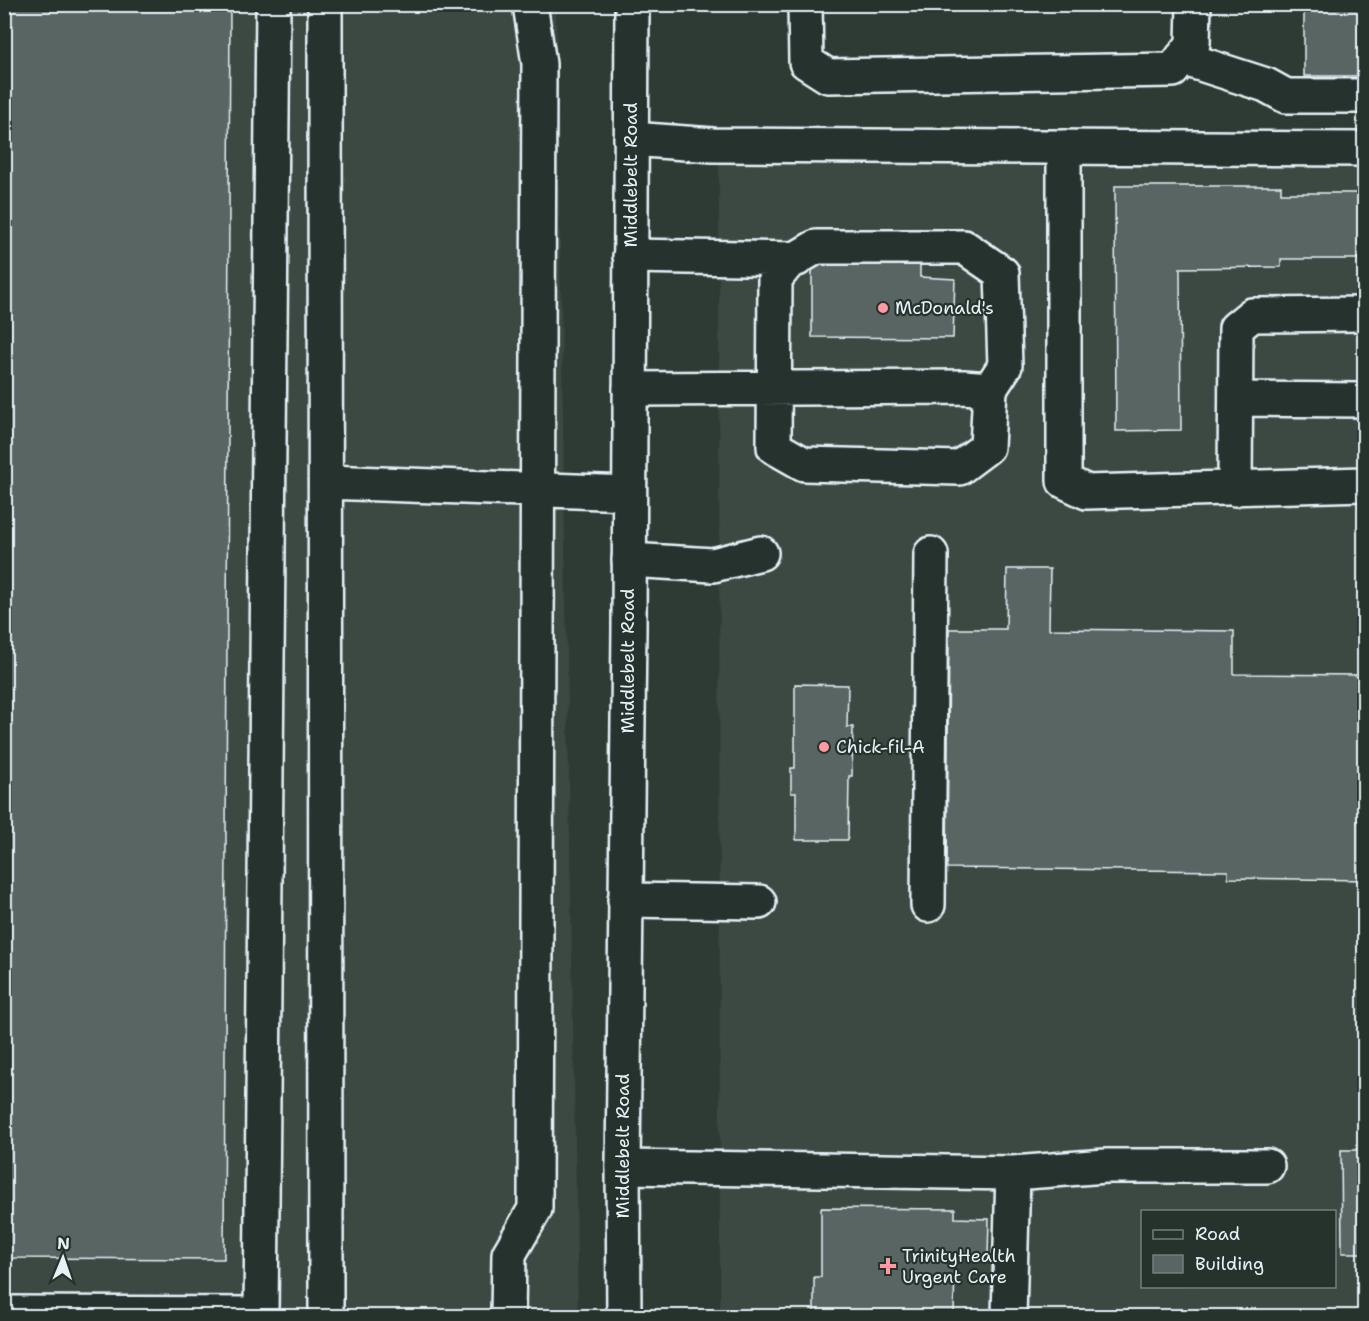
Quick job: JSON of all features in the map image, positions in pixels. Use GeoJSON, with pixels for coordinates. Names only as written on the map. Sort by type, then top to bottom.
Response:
{"type":"FeatureCollection","features":[{"type":"Feature","properties":{"kind":"main road"},"geometry":{"type":"LineString","coordinates":[[4,1313],[261,1315],[273,4]]}},
{"type":"Feature","properties":{"kind":"main road"},"geometry":{"type":"LineString","coordinates":[[325,4],[326,1317]]}},
{"type":"Feature","properties":{"kind":"main road"},"geometry":{"type":"LineString","coordinates":[[508,1317],[509,1254],[536,1209],[539,64],[530,4]]}},
{"type":"Feature","properties":{"kind":"main road","name":"Middlebelt Road"},"geometry":{"type":"LineString","coordinates":[[624,1317],[623,1167],[632,4]]}},
{"type":"Feature","properties":{"kind":"main road"},"geometry":{"type":"LineString","coordinates":[[805,4],[806,62],[828,76],[1173,70],[1193,44],[1194,4]]}},
{"type":"Feature","properties":{"kind":"main road"},"geometry":{"type":"LineString","coordinates":[[1182,58],[1266,84],[1286,96],[1365,96]]}},
{"type":"Feature","properties":{"kind":"main road"},"geometry":{"type":"LineString","coordinates":[[631,139],[713,145],[1365,149]]}},
{"type":"Feature","properties":{"kind":"main road"},"geometry":{"type":"LineString","coordinates":[[1064,147],[1064,481],[1087,492],[1365,484]]}},
{"type":"Feature","properties":{"kind":"main road"},"geometry":{"type":"LineString","coordinates":[[964,247],[1002,273],[1005,366],[990,389],[987,447],[959,468],[804,464],[774,447],[775,279],[787,264],[797,259],[816,248],[964,247]]}},
{"type":"Feature","properties":{"kind":"main road"},"geometry":{"type":"LineString","coordinates":[[630,256],[797,259]]}},
{"type":"Feature","properties":{"kind":"main road"},"geometry":{"type":"LineString","coordinates":[[1235,489],[1236,328],[1252,315],[1365,314]]}},
{"type":"Feature","properties":{"kind":"main road"},"geometry":{"type":"LineString","coordinates":[[630,389],[963,387],[990,389]]}},
{"type":"Feature","properties":{"kind":"main road"},"geometry":{"type":"LineString","coordinates":[[1236,399],[1365,400]]}},
{"type":"Feature","properties":{"kind":"main road"},"geometry":{"type":"LineString","coordinates":[[326,482],[629,493]]}},
{"type":"Feature","properties":{"kind":"main road"},"geometry":{"type":"LineString","coordinates":[[629,560],[713,565],[761,553]]}},
{"type":"Feature","properties":{"kind":"main road"},"geometry":{"type":"LineString","coordinates":[[928,905],[931,554]]}},
{"type":"Feature","properties":{"kind":"main road"},"geometry":{"type":"LineString","coordinates":[[625,900],[759,902]]}},
{"type":"Feature","properties":{"kind":"main road"},"geometry":{"type":"LineString","coordinates":[[623,1167],[1013,1173],[1106,1166],[1267,1166]]}},
{"type":"Feature","properties":{"kind":"main road"},"geometry":{"type":"LineString","coordinates":[[1010,1317],[1013,1173]]}},
{"type":"Feature","properties":{"kind":"shaded area"},"geometry":{"type":"Polygon","coordinates":[[[5,5],[556,5],[578,1316],[5,1316],[5,5]]]}},
{"type":"Feature","properties":{"kind":"shaded area"},"geometry":{"type":"Polygon","coordinates":[[[1364,160],[1364,1316],[720,1316],[719,161],[1364,160]]]}},
{"type":"Feature","properties":{"kind":"building"},"geometry":{"type":"Polygon","coordinates":[[[4,4],[230,4],[224,1259],[4,1258],[4,4]]]}},
{"type":"Feature","properties":{"kind":"building"},"geometry":{"type":"Polygon","coordinates":[[[1304,4],[1364,4],[1364,76],[1304,76],[1304,4]]]}},
{"type":"Feature","properties":{"kind":"building"},"geometry":{"type":"Polygon","coordinates":[[[1115,186],[1281,186],[1281,193],[1364,193],[1364,259],[1281,259],[1281,267],[1180,268],[1181,430],[1116,431],[1115,186]]]}},
{"type":"Feature","properties":{"kind":"building","name":"McDonald's"},"geometry":{"type":"Polygon","coordinates":[[[812,264],[920,265],[920,277],[955,279],[953,338],[812,337],[812,264]]]}},
{"type":"Feature","properties":{"kind":"building"},"geometry":{"type":"Polygon","coordinates":[[[1007,569],[1050,569],[1049,629],[1234,631],[1234,674],[1364,675],[1364,880],[1228,878],[1228,871],[947,868],[949,629],[1006,629],[1007,569]]]}},
{"type":"Feature","properties":{"kind":"building","name":"Chick-fil-A"},"geometry":{"type":"Polygon","coordinates":[[[795,684],[848,685],[847,727],[853,727],[852,776],[849,776],[848,840],[796,840],[796,793],[791,793],[791,768],[795,768],[795,684]]]}},
{"type":"Feature","properties":{"kind":"building"},"geometry":{"type":"Polygon","coordinates":[[[1341,1150],[1364,1150],[1364,1253],[1342,1253],[1341,1150]]]}},
{"type":"Feature","properties":{"kind":"building","name":"TrinityHealth Urgent Care"},"geometry":{"type":"Polygon","coordinates":[[[821,1208],[955,1209],[955,1218],[989,1219],[988,1255],[955,1255],[954,1316],[814,1316],[814,1277],[821,1277],[821,1208]]]}},
{"type":"Feature","properties":{"kind":"place","name":"McDonald's"},"geometry":{"type":"Point","coordinates":[883,308]}},
{"type":"Feature","properties":{"kind":"place","name":"Chick-fil-A"},"geometry":{"type":"Point","coordinates":[824,747]}},
{"type":"Feature","properties":{"kind":"place","name":"TrinityHealth Urgent Care"},"geometry":{"type":"Point","coordinates":[888,1266]}}]}
